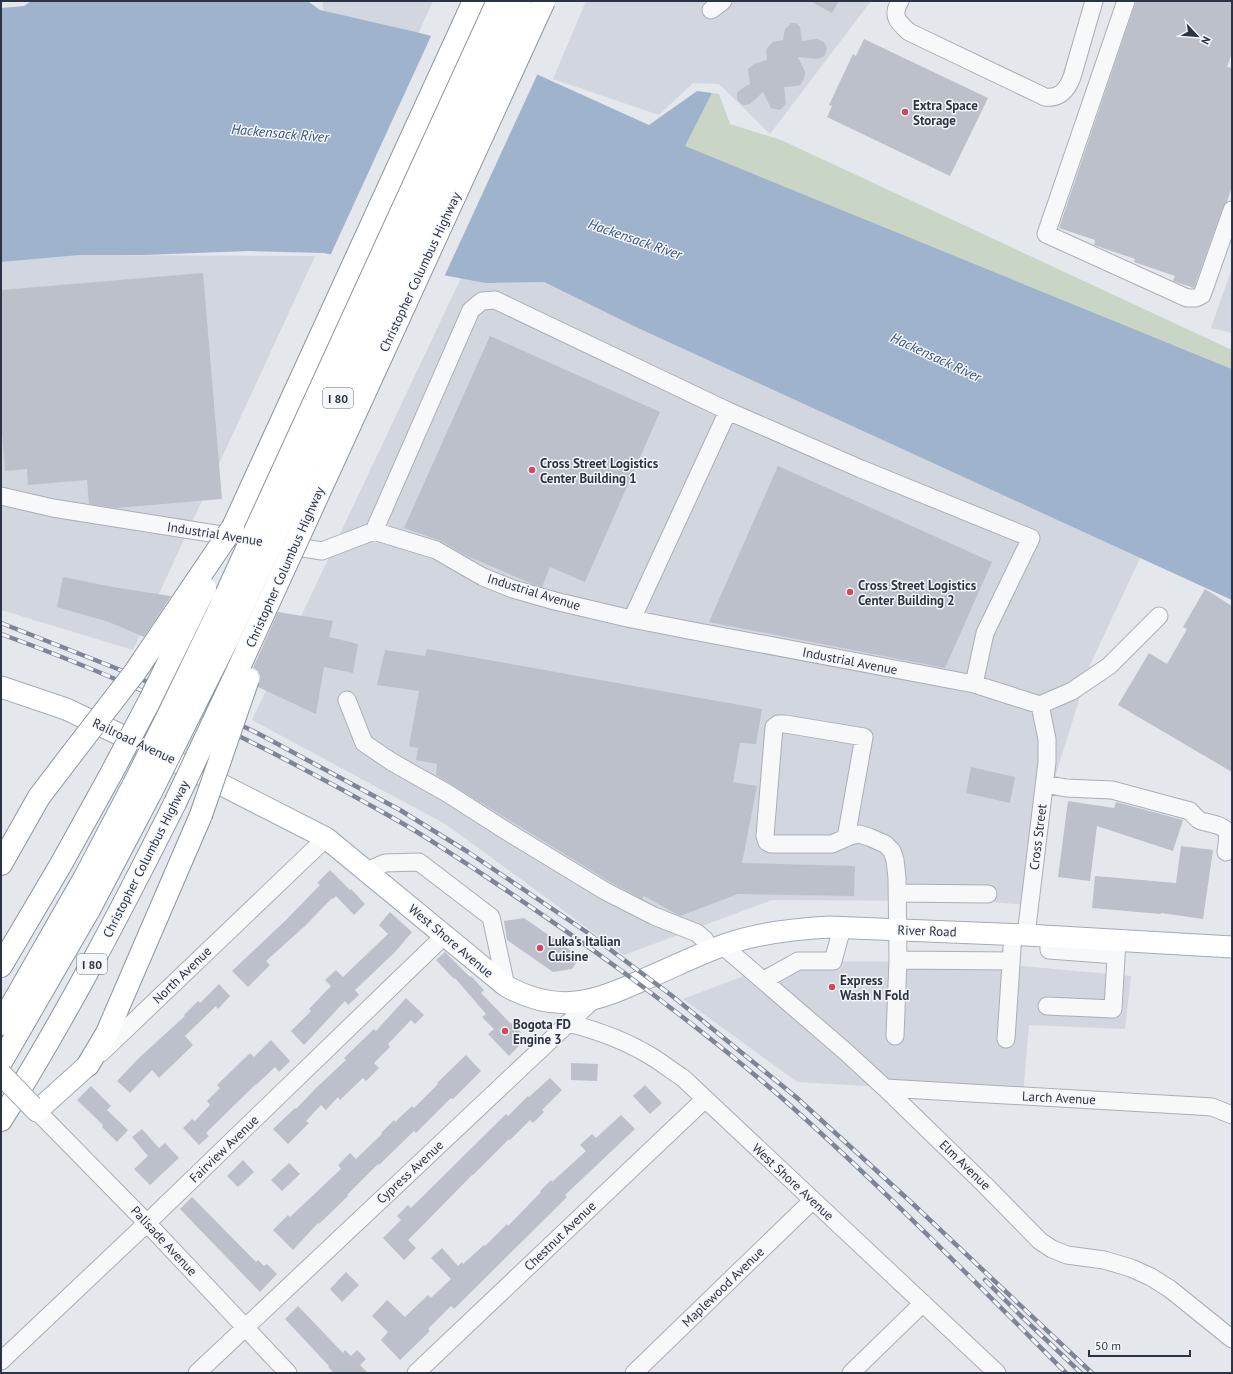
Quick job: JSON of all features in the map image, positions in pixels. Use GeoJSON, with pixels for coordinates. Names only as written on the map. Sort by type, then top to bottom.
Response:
{"type":"FeatureCollection","features":[{"type":"Feature","properties":{"kind":"highway"},"geometry":{"type":"LineString","coordinates":[[1,966],[60,866],[149,702],[233,527],[474,1]]}},
{"type":"Feature","properties":{"kind":"highway","name":"Christopher Columbus Highway"},"geometry":{"type":"LineString","coordinates":[[1,1062],[90,908],[142,788],[170,712],[220,610],[498,1]]}},
{"type":"Feature","properties":{"kind":"highway","name":"Christopher Columbus Highway"},"geometry":{"type":"LineString","coordinates":[[1,1024],[85,877],[142,788],[229,636],[520,1]]}},
{"type":"Feature","properties":{"kind":"highway","name":"Christopher Columbus Highway"},"geometry":{"type":"LineString","coordinates":[[1,1120],[78,989],[175,803],[236,676],[544,1]]}},
{"type":"Feature","properties":{"kind":"highway"},"geometry":{"type":"LineString","coordinates":[[1,864],[36,802],[135,672],[233,527]]}},
{"type":"Feature","properties":{"kind":"highway"},"geometry":{"type":"LineString","coordinates":[[88,1065],[107,1033],[201,815],[289,559]]}},
{"type":"Feature","properties":{"kind":"main road","name":"Railroad Avenue"},"geometry":{"type":"LineString","coordinates":[[1,687],[66,709],[174,761],[326,838]]}},
{"type":"Feature","properties":{"kind":"main road","name":"West Shore Avenue"},"geometry":{"type":"LineString","coordinates":[[326,838],[506,986],[525,996],[545,1001],[566,1003],[593,1000]]}},
{"type":"Feature","properties":{"kind":"main road","name":"River Road"},"geometry":{"type":"LineString","coordinates":[[632,985],[717,948],[768,933],[801,928],[1020,934],[1049,936],[1116,948],[1232,947]]}},
{"type":"Feature","properties":{"kind":"main road","name":"Cypress Avenue"},"geometry":{"type":"LineString","coordinates":[[593,1000],[632,985]]}},
{"type":"Feature","properties":{"kind":"main road","name":"North Avenue"},"geometry":{"type":"LineString","coordinates":[[34,1108],[88,1065]]}},
{"type":"Feature","properties":{"kind":"main road"},"geometry":{"type":"LineString","coordinates":[[1,1074],[34,1108]]}},
{"type":"Feature","properties":{"kind":"street"},"geometry":{"type":"LineString","coordinates":[[900,1],[896,8],[895,14],[899,23],[909,32],[1044,97],[1053,98],[1068,88],[1094,1]]}},
{"type":"Feature","properties":{"kind":"street"},"geometry":{"type":"LineString","coordinates":[[1126,1],[1046,234],[1187,298],[1196,298],[1202,295],[1232,210]]}},
{"type":"Feature","properties":{"kind":"street"},"geometry":{"type":"LineString","coordinates":[[374,531],[471,310],[482,301],[495,300],[728,411],[861,469],[1031,538],[985,633],[974,684]]}},
{"type":"Feature","properties":{"kind":"street"},"geometry":{"type":"LineString","coordinates":[[632,619],[728,411]]}},
{"type":"Feature","properties":{"kind":"street","name":"Industrial Avenue"},"geometry":{"type":"LineString","coordinates":[[1,496],[53,508],[322,551],[374,531],[436,550],[483,577],[512,589],[632,619],[936,678],[974,684],[1040,705]]}},
{"type":"Feature","properties":{"kind":"street"},"geometry":{"type":"LineString","coordinates":[[1040,705],[1072,691],[1109,666],[1159,616]]}},
{"type":"Feature","properties":{"kind":"street","name":"Elm Avenue"},"geometry":{"type":"LineString","coordinates":[[347,700],[364,743],[392,762],[447,793],[605,891],[654,916],[697,933],[764,980],[885,1088],[985,1185],[1040,1241],[1052,1249],[1067,1255],[1104,1260],[1131,1268],[1151,1277],[1170,1289],[1232,1339]]}},
{"type":"Feature","properties":{"kind":"street","name":"Cross Street"},"geometry":{"type":"LineString","coordinates":[[1006,1039],[1011,961],[1020,934],[1048,762],[1047,739],[1040,705]]}},
{"type":"Feature","properties":{"kind":"street"},"geometry":{"type":"LineString","coordinates":[[846,838],[864,737],[778,724],[774,727],[765,836],[767,842],[771,844],[832,844],[846,838],[850,836],[859,834],[886,844],[892,851],[897,878],[898,960],[895,1036]]}},
{"type":"Feature","properties":{"kind":"street"},"geometry":{"type":"LineString","coordinates":[[1045,784],[1066,788],[1112,790],[1190,811],[1200,821],[1219,825],[1227,830],[1228,838],[1226,852]]}},
{"type":"Feature","properties":{"kind":"street","name":"North Avenue"},"geometry":{"type":"LineString","coordinates":[[88,1065],[326,838]]}},
{"type":"Feature","properties":{"kind":"street"},"geometry":{"type":"LineString","coordinates":[[367,871],[385,863],[419,862],[492,917],[506,986]]}},
{"type":"Feature","properties":{"kind":"street"},"geometry":{"type":"LineString","coordinates":[[897,893],[988,894]]}},
{"type":"Feature","properties":{"kind":"street"},"geometry":{"type":"LineString","coordinates":[[764,980],[798,961],[833,961],[842,928]]}},
{"type":"Feature","properties":{"kind":"street","name":"Fairview Avenue"},"geometry":{"type":"LineString","coordinates":[[1,1361],[147,1223],[445,935]]}},
{"type":"Feature","properties":{"kind":"street"},"geometry":{"type":"LineString","coordinates":[[1047,1006],[1113,1009],[1116,948]]}},
{"type":"Feature","properties":{"kind":"street"},"geometry":{"type":"LineString","coordinates":[[898,960],[1011,961]]}},
{"type":"Feature","properties":{"kind":"street","name":"Cypress Avenue"},"geometry":{"type":"LineString","coordinates":[[197,1373],[593,1000]]}},
{"type":"Feature","properties":{"kind":"street","name":"West Shore Avenue"},"geometry":{"type":"LineString","coordinates":[[568,1023],[624,1042],[650,1055],[683,1078],[997,1373]]}},
{"type":"Feature","properties":{"kind":"street","name":"Larch Avenue"},"geometry":{"type":"LineString","coordinates":[[885,1088],[1212,1107],[1232,1115]]}},
{"type":"Feature","properties":{"kind":"street","name":"Chestnut Avenue"},"geometry":{"type":"LineString","coordinates":[[416,1373],[705,1099]]}},
{"type":"Feature","properties":{"kind":"street","name":"Palisade Avenue"},"geometry":{"type":"LineString","coordinates":[[34,1108],[147,1223],[288,1373]]}},
{"type":"Feature","properties":{"kind":"street","name":"Maplewood Avenue"},"geometry":{"type":"LineString","coordinates":[[634,1373],[812,1200]]}},
{"type":"Feature","properties":{"kind":"street"},"geometry":{"type":"LineString","coordinates":[[851,1373],[923,1303]]}},
{"type":"Feature","properties":{"kind":"shaded area"},"geometry":{"type":"Polygon","coordinates":[[[322,1],[433,1],[418,34],[324,14],[322,1]]]}},
{"type":"Feature","properties":{"kind":"shaded area"},"geometry":{"type":"Polygon","coordinates":[[[586,1],[871,1],[770,134],[719,84],[693,83],[659,115],[553,79],[586,1]]]}},
{"type":"Feature","properties":{"kind":"shaded area"},"geometry":{"type":"Polygon","coordinates":[[[80,255],[315,256],[133,650],[1,610],[1,262],[80,255]]]}},
{"type":"Feature","properties":{"kind":"shaded area"},"geometry":{"type":"Polygon","coordinates":[[[1232,268],[1232,333],[1211,328],[1232,268]]]}},
{"type":"Feature","properties":{"kind":"shaded area"},"geometry":{"type":"Polygon","coordinates":[[[461,278],[544,282],[704,358],[1140,558],[1090,665],[1031,854],[1026,905],[981,901],[772,900],[624,955],[447,825],[252,720],[461,278]]]}},
{"type":"Feature","properties":{"kind":"shaded area"},"geometry":{"type":"Polygon","coordinates":[[[783,961],[978,962],[1131,976],[1125,1029],[1029,1025],[1023,1095],[797,1082],[683,999],[783,961]]]}},
{"type":"Feature","properties":{"kind":"green space"},"geometry":{"type":"Polygon","coordinates":[[[712,93],[719,94],[730,124],[781,140],[1232,350],[1232,369],[684,146],[712,93]]]}},
{"type":"Feature","properties":{"kind":"water","name":"Hackensack River"},"geometry":{"type":"Polygon","coordinates":[[[31,1],[309,2],[320,10],[416,32],[481,49],[649,125],[697,91],[712,93],[685,146],[1232,369],[1232,600],[638,328],[544,282],[486,283],[323,253],[249,251],[144,255],[80,255],[1,262],[1,8],[24,6],[31,1]]]}},
{"type":"Feature","properties":{"kind":"pier"},"geometry":{"type":"Polygon","coordinates":[[[432,34],[482,48],[538,73],[444,277],[330,256],[432,34]]]}},
{"type":"Feature","properties":{"kind":"building"},"geometry":{"type":"Polygon","coordinates":[[[810,1],[839,1],[832,13],[810,1]]]}},
{"type":"Feature","properties":{"kind":"building"},"geometry":{"type":"Polygon","coordinates":[[[1136,1],[1232,1],[1232,53],[1227,67],[1232,68],[1232,186],[1194,288],[1173,281],[1175,276],[1134,262],[1135,259],[1094,245],[1095,240],[1059,228],[1136,1]]]}},
{"type":"Feature","properties":{"kind":"building"},"geometry":{"type":"Polygon","coordinates":[[[791,23],[796,23],[800,27],[802,41],[817,39],[824,42],[827,48],[825,55],[817,59],[798,57],[805,72],[804,79],[800,85],[784,87],[786,104],[780,110],[771,108],[763,92],[750,104],[741,104],[737,99],[737,93],[750,84],[748,69],[754,64],[767,60],[766,50],[773,42],[783,40],[785,29],[791,23]]]}},
{"type":"Feature","properties":{"kind":"building","name":"Extra Space Storage"},"geometry":{"type":"Polygon","coordinates":[[[864,39],[988,98],[950,176],[827,117],[832,106],[829,105],[853,54],[856,56],[864,39]]]}},
{"type":"Feature","properties":{"kind":"building"},"geometry":{"type":"Polygon","coordinates":[[[203,273],[222,499],[116,508],[89,504],[87,480],[28,485],[27,469],[5,471],[1,419],[1,290],[203,273]]]}},
{"type":"Feature","properties":{"kind":"building","name":"Cross Street Logistics Center Building 1"},"geometry":{"type":"Polygon","coordinates":[[[490,336],[660,412],[585,582],[550,567],[542,587],[463,554],[441,541],[404,528],[490,336]]]}},
{"type":"Feature","properties":{"kind":"building","name":"Cross Street Logistics Center Building 2"},"geometry":{"type":"Polygon","coordinates":[[[778,466],[992,562],[945,668],[709,622],[778,466]]]}},
{"type":"Feature","properties":{"kind":"building"},"geometry":{"type":"Polygon","coordinates":[[[63,577],[118,588],[171,596],[144,637],[109,622],[57,607],[63,577]]]}},
{"type":"Feature","properties":{"kind":"building"},"geometry":{"type":"Polygon","coordinates":[[[1205,589],[1232,606],[1232,772],[1118,705],[1149,653],[1167,664],[1187,629],[1183,627],[1205,589]]]}},
{"type":"Feature","properties":{"kind":"building"},"geometry":{"type":"Polygon","coordinates":[[[278,612],[333,621],[329,637],[358,644],[353,673],[324,667],[316,714],[258,687],[260,676],[258,671],[253,668],[278,612]]]}},
{"type":"Feature","properties":{"kind":"building"},"geometry":{"type":"Polygon","coordinates":[[[427,649],[762,709],[756,744],[740,743],[733,782],[757,786],[742,863],[855,866],[854,896],[738,894],[680,916],[644,896],[642,899],[610,882],[436,775],[437,764],[416,760],[418,748],[409,746],[419,691],[377,685],[385,650],[425,656],[427,649]]]}},
{"type":"Feature","properties":{"kind":"building"},"geometry":{"type":"Polygon","coordinates":[[[971,767],[1015,777],[1010,803],[966,793],[971,767]]]}},
{"type":"Feature","properties":{"kind":"building"},"geometry":{"type":"Polygon","coordinates":[[[1068,801],[1114,808],[1116,802],[1183,820],[1173,851],[1097,826],[1090,881],[1058,877],[1068,801]]]}},
{"type":"Feature","properties":{"kind":"building"},"geometry":{"type":"Polygon","coordinates":[[[1181,846],[1213,850],[1203,919],[1161,913],[1092,908],[1095,876],[1176,883],[1181,846]]]}},
{"type":"Feature","properties":{"kind":"building"},"geometry":{"type":"Polygon","coordinates":[[[330,870],[365,904],[354,915],[336,896],[333,899],[332,898],[306,925],[266,961],[270,965],[248,987],[232,971],[286,920],[320,885],[317,883],[330,870]]]}},
{"type":"Feature","properties":{"kind":"building"},"geometry":{"type":"Polygon","coordinates":[[[390,912],[412,932],[395,952],[355,990],[359,995],[348,1005],[345,1001],[304,1045],[291,1031],[311,1011],[309,1009],[331,986],[325,980],[336,970],[343,977],[388,934],[379,925],[390,912]]]}},
{"type":"Feature","properties":{"kind":"building"},"geometry":{"type":"Polygon","coordinates":[[[524,918],[580,957],[572,969],[553,972],[507,940],[504,921],[524,918]]]}},
{"type":"Feature","properties":{"kind":"building"},"geometry":{"type":"Polygon","coordinates":[[[445,952],[470,977],[471,976],[484,990],[481,993],[521,1033],[520,1035],[525,1040],[509,1056],[488,1034],[494,1029],[482,1017],[486,1014],[455,978],[454,979],[436,960],[445,952]]]}},
{"type":"Feature","properties":{"kind":"building"},"geometry":{"type":"Polygon","coordinates":[[[219,984],[230,996],[218,1009],[216,1006],[185,1036],[193,1045],[159,1078],[152,1070],[130,1093],[117,1081],[140,1057],[185,1016],[184,1015],[198,1001],[200,1003],[219,984]]]}},
{"type":"Feature","properties":{"kind":"building"},"geometry":{"type":"Polygon","coordinates":[[[406,998],[424,1015],[415,1024],[411,1020],[388,1044],[390,1047],[374,1063],[379,1068],[366,1081],[363,1078],[340,1100],[338,1097],[326,1110],[321,1105],[306,1121],[309,1123],[288,1144],[273,1129],[295,1108],[296,1109],[346,1060],[344,1058],[374,1029],[376,1031],[406,998]]]}},
{"type":"Feature","properties":{"kind":"building"},"geometry":{"type":"Polygon","coordinates":[[[271,1040],[290,1061],[279,1072],[275,1067],[256,1084],[206,1133],[209,1136],[199,1145],[183,1128],[192,1119],[195,1121],[210,1105],[207,1101],[220,1088],[217,1085],[250,1053],[254,1057],[271,1040]]]}},
{"type":"Feature","properties":{"kind":"building"},"geometry":{"type":"Polygon","coordinates":[[[466,1055],[481,1071],[416,1133],[414,1131],[379,1165],[378,1164],[293,1250],[273,1230],[288,1215],[290,1217],[341,1169],[338,1165],[350,1153],[356,1159],[394,1120],[395,1122],[412,1106],[414,1108],[466,1055]]]}},
{"type":"Feature","properties":{"kind":"building"},"geometry":{"type":"Polygon","coordinates":[[[571,1063],[598,1064],[597,1081],[571,1080],[571,1063]]]}},
{"type":"Feature","properties":{"kind":"building"},"geometry":{"type":"Polygon","coordinates":[[[550,1078],[562,1090],[542,1110],[544,1112],[533,1123],[530,1120],[510,1140],[509,1139],[408,1240],[416,1248],[404,1260],[383,1238],[401,1220],[397,1216],[408,1205],[411,1208],[506,1114],[508,1116],[528,1096],[529,1097],[550,1078]]]}},
{"type":"Feature","properties":{"kind":"building"},"geometry":{"type":"Polygon","coordinates":[[[645,1085],[662,1103],[650,1114],[633,1096],[645,1085]]]}},
{"type":"Feature","properties":{"kind":"building"},"geometry":{"type":"Polygon","coordinates":[[[91,1086],[111,1106],[107,1110],[128,1130],[117,1142],[102,1127],[103,1125],[77,1100],[91,1086]]]}},
{"type":"Feature","properties":{"kind":"building"},"geometry":{"type":"Polygon","coordinates":[[[621,1115],[635,1129],[565,1195],[567,1197],[454,1309],[451,1306],[428,1329],[430,1331],[400,1360],[381,1340],[388,1332],[372,1316],[387,1300],[405,1317],[428,1295],[431,1298],[451,1279],[431,1258],[442,1248],[458,1266],[462,1262],[463,1264],[484,1245],[485,1246],[507,1224],[508,1226],[551,1180],[552,1182],[586,1151],[580,1145],[592,1134],[596,1138],[621,1115]]]}},
{"type":"Feature","properties":{"kind":"building"},"geometry":{"type":"Polygon","coordinates":[[[142,1129],[159,1148],[165,1143],[179,1158],[150,1185],[134,1169],[148,1156],[132,1137],[142,1129]]]}},
{"type":"Feature","properties":{"kind":"building"},"geometry":{"type":"Polygon","coordinates":[[[243,1160],[254,1172],[238,1187],[227,1176],[243,1160]]]}},
{"type":"Feature","properties":{"kind":"building"},"geometry":{"type":"Polygon","coordinates":[[[289,1163],[300,1174],[282,1191],[271,1180],[289,1163]]]}},
{"type":"Feature","properties":{"kind":"building"},"geometry":{"type":"Polygon","coordinates":[[[192,1197],[256,1262],[258,1260],[264,1266],[267,1264],[277,1274],[260,1292],[180,1209],[192,1197]]]}},
{"type":"Feature","properties":{"kind":"building"},"geometry":{"type":"Polygon","coordinates":[[[346,1272],[359,1285],[342,1302],[330,1289],[346,1272]]]}},
{"type":"Feature","properties":{"kind":"building"},"geometry":{"type":"Polygon","coordinates":[[[298,1306],[343,1353],[345,1350],[351,1356],[357,1350],[366,1359],[360,1365],[368,1373],[334,1373],[285,1319],[298,1306]]]}},
{"type":"Feature","properties":{"kind":"railway"},"geometry":{"type":"LineString","coordinates":[[1,623],[118,669],[195,703],[259,734],[400,810],[468,852],[588,933],[671,995],[796,1097],[913,1204],[1092,1373]]}},
{"type":"Feature","properties":{"kind":"railway"},"geometry":{"type":"LineString","coordinates":[[1,634],[102,673],[152,695],[298,766],[416,831],[553,922],[688,1021],[792,1107],[897,1205],[1066,1373]]}},
{"type":"Feature","properties":{"kind":"railway"},"geometry":{"type":"LineString","coordinates":[[985,1280],[1081,1373]]}},
{"type":"Feature","properties":{"kind":"place","name":"Extra Space Storage"},"geometry":{"type":"Point","coordinates":[905,112]}},
{"type":"Feature","properties":{"kind":"place","name":"Cross Street Logistics Center Building 1"},"geometry":{"type":"Point","coordinates":[532,470]}},
{"type":"Feature","properties":{"kind":"place","name":"Cross Street Logistics Center Building 2"},"geometry":{"type":"Point","coordinates":[850,592]}},
{"type":"Feature","properties":{"kind":"place","name":"Luka's Italian Cuisine"},"geometry":{"type":"Point","coordinates":[540,948]}},
{"type":"Feature","properties":{"kind":"place","name":"Express Wash N Fold"},"geometry":{"type":"Point","coordinates":[832,987]}},
{"type":"Feature","properties":{"kind":"place","name":"Bogota FD Engine 3"},"geometry":{"type":"Point","coordinates":[505,1031]}}]}
